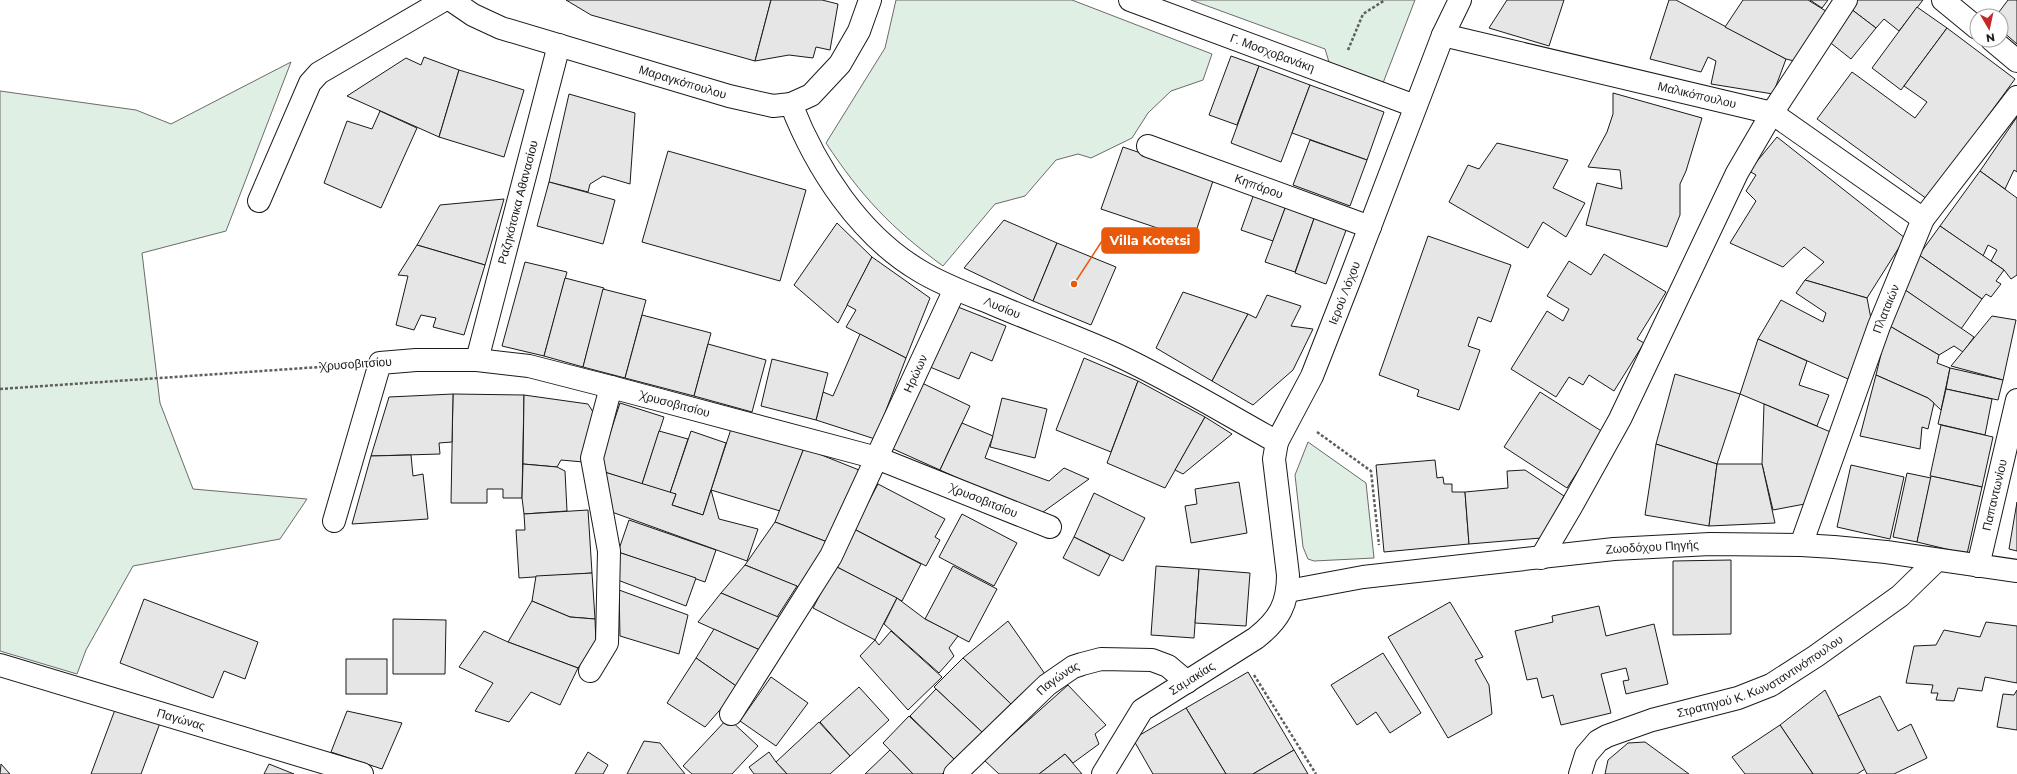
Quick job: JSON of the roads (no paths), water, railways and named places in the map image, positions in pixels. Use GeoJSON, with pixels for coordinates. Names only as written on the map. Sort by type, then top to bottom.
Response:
{"type":"FeatureCollection","features":[{"type":"Feature","properties":{"kind":"street"},"geometry":{"type":"LineString","coordinates":[[259,200],[310,83],[319,73],[444,0]]}},
{"type":"Feature","properties":{"kind":"street","name":"Μαραγκόπουλου"},"geometry":{"type":"LineString","coordinates":[[451,0],[473,15],[501,28],[746,101],[773,106],[791,104],[811,95],[840,64],[859,31],[870,0]]}},
{"type":"Feature","properties":{"kind":"street","name":"Γ. Μοσχοβανάκη"},"geometry":{"type":"LineString","coordinates":[[1130,0],[1415,106]]}},
{"type":"Feature","properties":{"kind":"street","name":"Ιερού Λόχου"},"geometry":{"type":"LineString","coordinates":[[1288,591],[1287,560],[1274,459],[1276,442],[1312,376],[1415,106],[1443,35],[1460,0]]}},
{"type":"Feature","properties":{"kind":"street"},"geometry":{"type":"LineString","coordinates":[[1541,558],[1620,419],[1734,180],[1772,113],[1846,0]]}},
{"type":"Feature","properties":{"kind":"street"},"geometry":{"type":"LineString","coordinates":[[1943,0],[1969,21]]}},
{"type":"Feature","properties":{"kind":"street","name":"Μαλικόπουλου"},"geometry":{"type":"LineString","coordinates":[[1443,35],[1772,113],[1923,218]]}},
{"type":"Feature","properties":{"kind":"street","name":"Ραζηκότσικα Αθανασίου"},"geometry":{"type":"LineString","coordinates":[[477,360],[559,45]]}},
{"type":"Feature","properties":{"kind":"street"},"geometry":{"type":"LineString","coordinates":[[2002,48],[2017,61]]}},
{"type":"Feature","properties":{"kind":"street","name":"Πλαταιών"},"geometry":{"type":"LineString","coordinates":[[1801,545],[1880,326],[1923,218],[2017,97]]}},
{"type":"Feature","properties":{"kind":"street","name":"Λυσίου"},"geometry":{"type":"LineString","coordinates":[[791,104],[811,150],[829,178],[858,217],[882,242],[919,271],[955,289],[1151,371],[1276,442]]}},
{"type":"Feature","properties":{"kind":"street","name":"Κηπάρου"},"geometry":{"type":"LineString","coordinates":[[1148,146],[1370,227]]}},
{"type":"Feature","properties":{"kind":"street","name":"Ηρώων"},"geometry":{"type":"LineString","coordinates":[[731,714],[831,556],[955,289]]}},
{"type":"Feature","properties":{"kind":"street","name":"Χρυσοβιτσίου"},"geometry":{"type":"LineString","coordinates":[[334,522],[380,363],[416,360],[477,360],[529,366],[877,458],[1050,527]]}},
{"type":"Feature","properties":{"kind":"street"},"geometry":{"type":"LineString","coordinates":[[590,672],[607,643],[608,551],[592,458],[611,387]]}},
{"type":"Feature","properties":{"kind":"street","name":"Παπαντωνίου"},"geometry":{"type":"LineString","coordinates":[[1978,566],[2017,400]]}},
{"type":"Feature","properties":{"kind":"street","name":"Ζωοδόχου Πηγής"},"geometry":{"type":"LineString","coordinates":[[1288,591],[1382,575],[1642,547],[1710,544],[1801,545],[1886,552],[2017,571]]}},
{"type":"Feature","properties":{"kind":"street","name":"Στρατηγού Κ. Κωνσταντινόπουλου"},"geometry":{"type":"LineString","coordinates":[[1580,774],[1586,755],[1598,741],[1607,736],[1652,720],[1738,698],[1771,685],[1816,656],[1900,596],[1937,560]]}},
{"type":"Feature","properties":{"kind":"street","name":"Σαμακίας"},"geometry":{"type":"LineString","coordinates":[[1104,774],[1142,710],[1256,638],[1271,625],[1280,613],[1288,591]]}},
{"type":"Feature","properties":{"kind":"street","name":"Παγώνας"},"geometry":{"type":"LineString","coordinates":[[955,774],[1047,685],[1073,667],[1101,659],[1131,658],[1152,660],[1168,666],[1187,682]]}},
{"type":"Feature","properties":{"kind":"street","name":"Παγώνας"},"geometry":{"type":"LineString","coordinates":[[0,665],[362,774]]}},
{"type":"Feature","properties":{"kind":"place","name":"Villa Kotetsi"},"geometry":{"type":"Point","coordinates":[1074,284]}}]}
